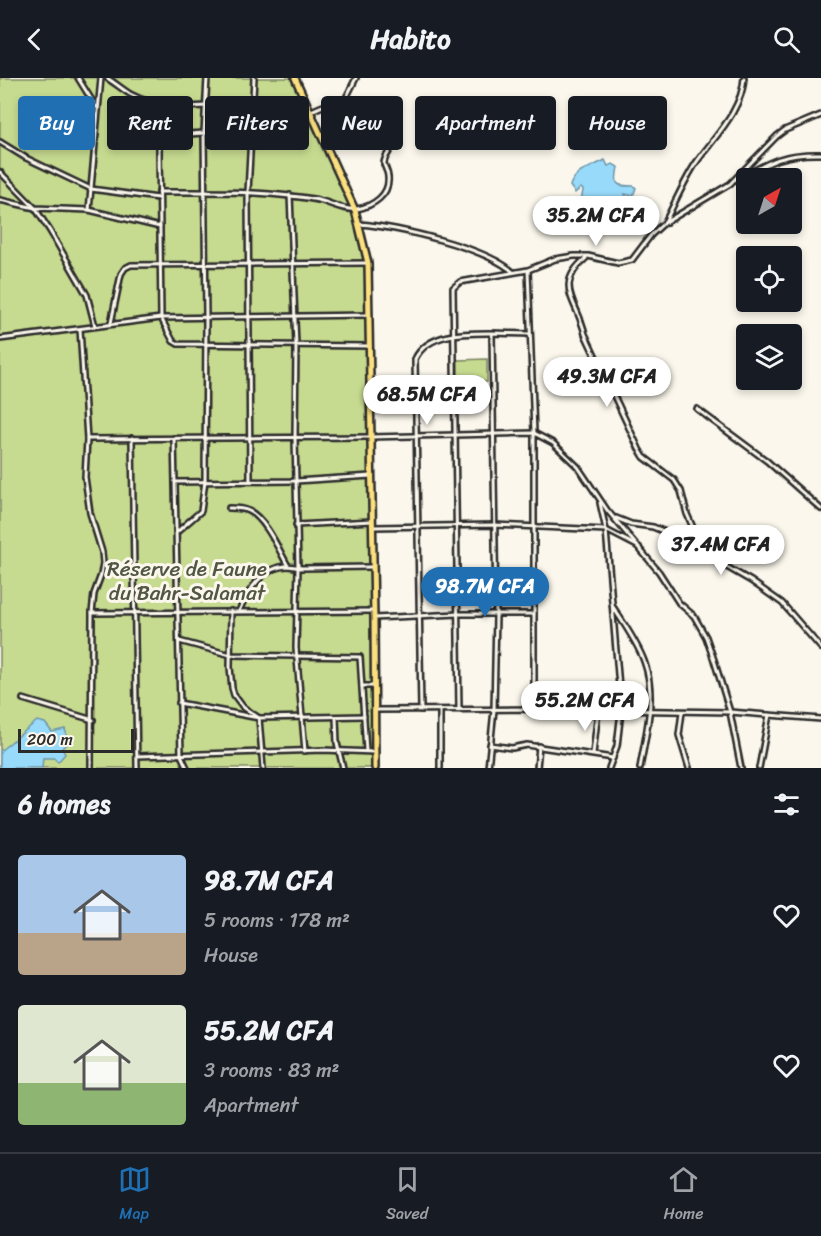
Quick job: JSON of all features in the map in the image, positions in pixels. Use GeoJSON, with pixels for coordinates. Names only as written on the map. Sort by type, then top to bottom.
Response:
{"type":"FeatureCollection","features":[{"type":"Feature","properties":{"kind":"main road"},"geometry":{"type":"LineString","coordinates":[[295,78],[355,210],[368,263],[375,768]]}},
{"type":"Feature","properties":{"kind":"street"},"geometry":{"type":"LineString","coordinates":[[78,78],[97,108]]}},
{"type":"Feature","properties":{"kind":"street"},"geometry":{"type":"LineString","coordinates":[[89,210],[100,78]]}},
{"type":"Feature","properties":{"kind":"street"},"geometry":{"type":"LineString","coordinates":[[107,78],[135,96]]}},
{"type":"Feature","properties":{"kind":"street"},"geometry":{"type":"LineString","coordinates":[[206,96],[207,78]]}},
{"type":"Feature","properties":{"kind":"street"},"geometry":{"type":"LineString","coordinates":[[253,96],[254,78]]}},
{"type":"Feature","properties":{"kind":"street"},"geometry":{"type":"LineString","coordinates":[[349,96],[356,78]]}},
{"type":"Feature","properties":{"kind":"street"},"geometry":{"type":"LineString","coordinates":[[663,224],[695,165],[716,138],[739,101],[743,92],[744,78]]}},
{"type":"Feature","properties":{"kind":"street"},"geometry":{"type":"LineString","coordinates":[[177,532],[201,511],[205,481],[205,105],[193,106]]}},
{"type":"Feature","properties":{"kind":"street"},"geometry":{"type":"LineString","coordinates":[[310,110],[321,107]]}},
{"type":"Feature","properties":{"kind":"street"},"geometry":{"type":"LineString","coordinates":[[730,184],[777,136],[785,130],[821,115]]}},
{"type":"Feature","properties":{"kind":"street"},"geometry":{"type":"LineString","coordinates":[[193,133],[204,133]]}},
{"type":"Feature","properties":{"kind":"street"},"geometry":{"type":"LineString","coordinates":[[0,142],[26,158],[91,189],[158,198]]}},
{"type":"Feature","properties":{"kind":"street"},"geometry":{"type":"LineString","coordinates":[[159,150],[161,318],[175,343],[370,346]]}},
{"type":"Feature","properties":{"kind":"street"},"geometry":{"type":"LineString","coordinates":[[250,150],[248,192],[250,481]]}},
{"type":"Feature","properties":{"kind":"street"},"geometry":{"type":"LineString","coordinates":[[159,192],[248,192],[290,195],[355,210],[378,200],[385,193],[388,184],[385,159],[390,150]]}},
{"type":"Feature","properties":{"kind":"street"},"geometry":{"type":"LineString","coordinates":[[459,709],[453,288],[459,282],[528,270],[555,259],[588,256],[618,263],[626,262],[636,255],[651,234],[663,224],[730,184],[783,156],[804,153],[821,154]]}},
{"type":"Feature","properties":{"kind":"street"},"geometry":{"type":"LineString","coordinates":[[0,172],[34,208],[50,231],[87,295],[95,326]]}},
{"type":"Feature","properties":{"kind":"street"},"geometry":{"type":"LineString","coordinates":[[290,195],[296,345],[295,438],[298,568],[296,656],[305,751]]}},
{"type":"Feature","properties":{"kind":"street"},"geometry":{"type":"LineString","coordinates":[[0,200],[34,208],[89,210],[160,227]]}},
{"type":"Feature","properties":{"kind":"street"},"geometry":{"type":"LineString","coordinates":[[359,224],[386,226],[446,242],[491,259],[513,272]]}},
{"type":"Feature","properties":{"kind":"street"},"geometry":{"type":"LineString","coordinates":[[588,256],[577,265],[568,282],[569,292],[581,316],[585,334],[639,449],[644,457],[674,480],[681,491],[687,514],[705,555]]}},
{"type":"Feature","properties":{"kind":"street"},"geometry":{"type":"LineString","coordinates":[[111,324],[121,274],[130,265],[249,266],[368,263]]}},
{"type":"Feature","properties":{"kind":"street"},"geometry":{"type":"LineString","coordinates":[[528,270],[534,433],[534,710]]}},
{"type":"Feature","properties":{"kind":"street"},"geometry":{"type":"LineString","coordinates":[[0,339],[161,318],[369,315]]}},
{"type":"Feature","properties":{"kind":"street"},"geometry":{"type":"LineString","coordinates":[[80,329],[87,439],[85,477],[90,513],[102,552],[103,563],[94,594],[92,613],[91,768]]}},
{"type":"Feature","properties":{"kind":"street"},"geometry":{"type":"LineString","coordinates":[[421,710],[415,359],[417,353],[427,345],[452,333],[530,334]]}},
{"type":"Feature","properties":{"kind":"street"},"geometry":{"type":"LineString","coordinates":[[488,768],[494,710],[496,615],[492,333]]}},
{"type":"Feature","properties":{"kind":"street"},"geometry":{"type":"LineString","coordinates":[[697,408],[767,461],[821,509]]}},
{"type":"Feature","properties":{"kind":"street"},"geometry":{"type":"LineString","coordinates":[[87,439],[371,437],[534,433],[553,443],[578,467],[600,500],[701,627],[730,712],[741,768]]}},
{"type":"Feature","properties":{"kind":"street"},"geometry":{"type":"LineString","coordinates":[[132,438],[137,768]]}},
{"type":"Feature","properties":{"kind":"street"},"geometry":{"type":"LineString","coordinates":[[174,438],[181,755],[187,768]]}},
{"type":"Feature","properties":{"kind":"street"},"geometry":{"type":"LineString","coordinates":[[175,482],[296,481],[372,476]]}},
{"type":"Feature","properties":{"kind":"street"},"geometry":{"type":"LineString","coordinates":[[600,500],[606,530],[621,711],[617,746],[609,768]]}},
{"type":"Feature","properties":{"kind":"street"},"geometry":{"type":"LineString","coordinates":[[229,508],[253,513],[273,539],[288,566]]}},
{"type":"Feature","properties":{"kind":"street"},"geometry":{"type":"LineString","coordinates":[[615,518],[661,530],[771,594],[805,627],[821,648]]}},
{"type":"Feature","properties":{"kind":"street"},"geometry":{"type":"LineString","coordinates":[[297,525],[372,524],[418,528],[494,525],[606,530],[640,548]]}},
{"type":"Feature","properties":{"kind":"street"},"geometry":{"type":"LineString","coordinates":[[239,611],[247,594],[262,576],[273,569],[288,566],[298,568],[372,567]]}},
{"type":"Feature","properties":{"kind":"street"},"geometry":{"type":"LineString","coordinates":[[612,606],[644,660],[650,686],[650,712],[640,768]]}},
{"type":"Feature","properties":{"kind":"street"},"geometry":{"type":"LineString","coordinates":[[231,611],[234,695],[243,707],[259,718]]}},
{"type":"Feature","properties":{"kind":"street"},"geometry":{"type":"LineString","coordinates":[[92,613],[374,611]]}},
{"type":"Feature","properties":{"kind":"street"},"geometry":{"type":"LineString","coordinates":[[374,618],[458,614],[535,614]]}},
{"type":"Feature","properties":{"kind":"street"},"geometry":{"type":"LineString","coordinates":[[178,641],[231,655],[360,657],[366,751]]}},
{"type":"Feature","properties":{"kind":"street"},"geometry":{"type":"LineString","coordinates":[[362,686],[374,687]]}},
{"type":"Feature","properties":{"kind":"street"},"geometry":{"type":"LineString","coordinates":[[24,699],[93,720]]}},
{"type":"Feature","properties":{"kind":"street"},"geometry":{"type":"LineString","coordinates":[[179,703],[259,718],[364,716]]}},
{"type":"Feature","properties":{"kind":"street"},"geometry":{"type":"LineString","coordinates":[[440,709],[440,768]]}},
{"type":"Feature","properties":{"kind":"street"},"geometry":{"type":"LineString","coordinates":[[374,710],[730,712],[821,719]]}},
{"type":"Feature","properties":{"kind":"street"},"geometry":{"type":"LineString","coordinates":[[593,754],[598,711]]}},
{"type":"Feature","properties":{"kind":"street"},"geometry":{"type":"LineString","coordinates":[[682,712],[679,735],[689,768]]}},
{"type":"Feature","properties":{"kind":"street"},"geometry":{"type":"LineString","coordinates":[[759,768],[769,714]]}},
{"type":"Feature","properties":{"kind":"street"},"geometry":{"type":"LineString","coordinates":[[336,717],[337,742],[343,768]]}},
{"type":"Feature","properties":{"kind":"street"},"geometry":{"type":"LineString","coordinates":[[259,718],[263,768]]}},
{"type":"Feature","properties":{"kind":"street"},"geometry":{"type":"LineString","coordinates":[[490,745],[512,748],[524,745],[539,746],[613,758]]}},
{"type":"Feature","properties":{"kind":"street"},"geometry":{"type":"LineString","coordinates":[[537,768],[539,746]]}},
{"type":"Feature","properties":{"kind":"street"},"geometry":{"type":"LineString","coordinates":[[137,756],[339,750],[374,752]]}},
{"type":"Feature","properties":{"kind":"green space","name":"Réserve de Faune du Bahr-Salamat"},"geometry":{"type":"Polygon","coordinates":[[[0,78],[295,78],[303,96],[205,96],[205,150],[309,150],[309,108],[321,133],[321,150],[329,150],[340,174],[366,249],[375,768],[0,768],[0,78]]]}},
{"type":"Feature","properties":{"kind":"green space"},"geometry":{"type":"Polygon","coordinates":[[[487,359],[487,382],[458,380],[458,360],[487,359]]]}},
{"type":"Feature","properties":{"kind":"water"},"geometry":{"type":"Polygon","coordinates":[[[605,160],[608,166],[613,164],[618,167],[616,178],[618,184],[636,188],[633,196],[625,194],[631,206],[624,205],[623,214],[617,220],[605,217],[594,222],[589,220],[576,224],[572,221],[577,208],[576,202],[582,196],[583,190],[581,188],[575,193],[570,186],[572,181],[584,170],[605,160]]]}},
{"type":"Feature","properties":{"kind":"water"},"geometry":{"type":"Polygon","coordinates":[[[37,721],[45,723],[52,732],[65,729],[69,743],[62,748],[65,754],[58,762],[54,758],[43,758],[42,768],[0,768],[0,751],[37,721]]]}}]}
